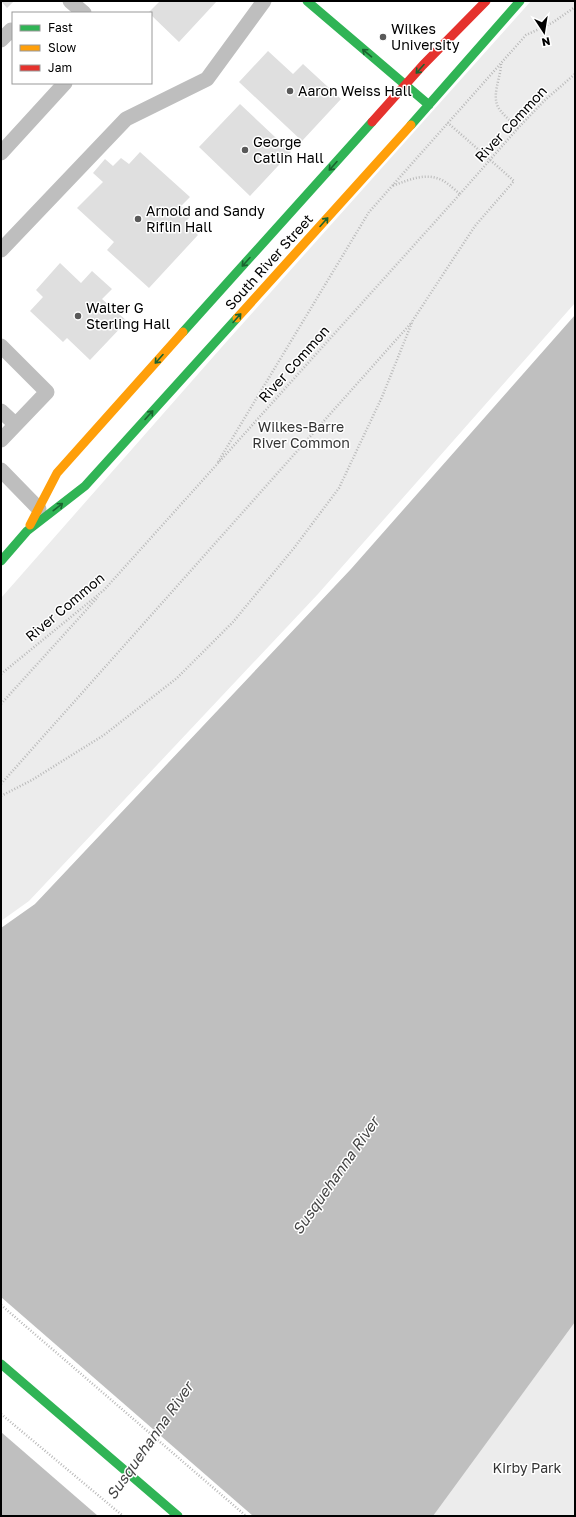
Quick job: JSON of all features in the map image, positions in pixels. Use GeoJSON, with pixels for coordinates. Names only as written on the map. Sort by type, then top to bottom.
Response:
{"type":"FeatureCollection","features":[{"type":"Feature","properties":{"kind":"main road"},"geometry":{"type":"LineString","coordinates":[[307,1],[429,105]]}},
{"type":"Feature","properties":{"kind":"main road","name":"South River Street"},"geometry":{"type":"LineString","coordinates":[[28,531],[57,473],[423,65],[486,1]]}},
{"type":"Feature","properties":{"kind":"main road","name":"South River Street"},"geometry":{"type":"LineString","coordinates":[[1,561],[28,531],[85,486],[429,105],[520,1]]}},
{"type":"Feature","properties":{"kind":"main road"},"geometry":{"type":"LineString","coordinates":[[1,1364],[178,1516]]}},
{"type":"Feature","properties":{"kind":"lane"},"geometry":{"type":"LineString","coordinates":[[70,1],[83,12]]}},
{"type":"Feature","properties":{"kind":"lane"},"geometry":{"type":"LineString","coordinates":[[1,250],[126,119],[207,80],[264,1]]}},
{"type":"Feature","properties":{"kind":"lane"},"geometry":{"type":"LineString","coordinates":[[1,40],[11,30],[12,32]]}},
{"type":"Feature","properties":{"kind":"lane"},"geometry":{"type":"LineString","coordinates":[[1,152],[63,84]]}},
{"type":"Feature","properties":{"kind":"lane"},"geometry":{"type":"LineString","coordinates":[[1,346],[47,392],[1,440]]}},
{"type":"Feature","properties":{"kind":"lane"},"geometry":{"type":"LineString","coordinates":[[1,411],[15,424]]}},
{"type":"Feature","properties":{"kind":"lane"},"geometry":{"type":"LineString","coordinates":[[1,470],[39,509]]}},
{"type":"Feature","properties":{"kind":"path"},"geometry":{"type":"LineString","coordinates":[[216,466],[223,452],[265,387],[369,212],[526,35],[552,23],[575,7]]}},
{"type":"Feature","properties":{"kind":"path"},"geometry":{"type":"LineString","coordinates":[[501,64],[496,101],[499,110],[518,128]]}},
{"type":"Feature","properties":{"kind":"path","name":"River Common"},"geometry":{"type":"LineString","coordinates":[[1,674],[104,590],[518,128],[544,101],[575,74]]}},
{"type":"Feature","properties":{"kind":"path"},"geometry":{"type":"LineString","coordinates":[[1,784],[414,320],[475,226],[514,181],[429,105]]}},
{"type":"Feature","properties":{"kind":"path"},"geometry":{"type":"LineString","coordinates":[[392,186],[415,177],[428,176],[442,180],[460,194]]}},
{"type":"Feature","properties":{"kind":"path"},"geometry":{"type":"LineString","coordinates":[[1,796],[32,780],[104,735],[177,678],[233,622],[294,548],[339,488],[382,398],[414,320]]}},
{"type":"Feature","properties":{"kind":"path"},"geometry":{"type":"LineString","coordinates":[[1,704],[104,590]]}},
{"type":"Feature","properties":{"kind":"path"},"geometry":{"type":"LineString","coordinates":[[1,1305],[246,1516]]}},
{"type":"Feature","properties":{"kind":"path"},"geometry":{"type":"LineString","coordinates":[[1,1414],[123,1516]]}},
{"type":"Feature","properties":{"kind":"green space","name":"Wilkes-Barre River Common"},"geometry":{"type":"Polygon","coordinates":[[[531,1],[575,1],[575,303],[318,594],[29,901],[1,921],[1,598],[228,340],[531,1]]]}},
{"type":"Feature","properties":{"kind":"green space","name":"Kirby Park"},"geometry":{"type":"Polygon","coordinates":[[[575,1322],[575,1516],[432,1516],[575,1322]]]}},
{"type":"Feature","properties":{"kind":"water","name":"Susquehanna River"},"geometry":{"type":"Polygon","coordinates":[[[575,315],[575,1322],[433,1516],[1,1516],[1,928],[35,904],[351,569],[575,315]]]}},
{"type":"Feature","properties":{"kind":"pier"},"geometry":{"type":"Polygon","coordinates":[[[1,1297],[253,1516],[98,1516],[1,1432],[1,1297]]]}},
{"type":"Feature","properties":{"kind":"building"},"geometry":{"type":"Polygon","coordinates":[[[1,1],[14,1],[7,8],[1,1]]]}},
{"type":"Feature","properties":{"kind":"building"},"geometry":{"type":"Polygon","coordinates":[[[160,1],[217,1],[179,42],[152,16],[152,12],[149,12],[160,1]]]}},
{"type":"Feature","properties":{"kind":"building","name":"Aaron Weiss Hall"},"geometry":{"type":"Polygon","coordinates":[[[268,51],[293,74],[303,64],[341,99],[302,141],[239,82],[268,51]]]}},
{"type":"Feature","properties":{"kind":"building","name":"George Catlin Hall"},"geometry":{"type":"Polygon","coordinates":[[[240,104],[291,152],[250,196],[199,147],[240,104]]]}},
{"type":"Feature","properties":{"kind":"building","name":"Arnold and Sandy Riflin Hall"},"geometry":{"type":"Polygon","coordinates":[[[140,152],[190,197],[181,206],[191,216],[185,222],[198,235],[149,288],[107,250],[114,242],[77,208],[103,182],[93,173],[105,159],[113,166],[121,158],[129,164],[140,152]]]}},
{"type":"Feature","properties":{"kind":"building","name":"Walter G Sterling Hall"},"geometry":{"type":"Polygon","coordinates":[[[60,263],[81,283],[92,271],[112,289],[102,299],[127,321],[90,360],[67,338],[63,342],[30,311],[43,297],[36,290],[60,263]]]}},
{"type":"Feature","properties":{"kind":"traffic: fast"},"geometry":{"type":"LineString","coordinates":[[307,1],[429,105]]}},
{"type":"Feature","properties":{"kind":"traffic: fast"},"geometry":{"type":"LineString","coordinates":[[411,125],[520,1]]}},
{"type":"Feature","properties":{"kind":"traffic: fast"},"geometry":{"type":"LineString","coordinates":[[183,332],[372,122]]}},
{"type":"Feature","properties":{"kind":"traffic: fast"},"geometry":{"type":"LineString","coordinates":[[1,561],[27,531],[85,486],[237,318]]}},
{"type":"Feature","properties":{"kind":"traffic: fast"},"geometry":{"type":"LineString","coordinates":[[1,1364],[178,1516]]}},
{"type":"Feature","properties":{"kind":"traffic: slow"},"geometry":{"type":"LineString","coordinates":[[237,318],[411,125]]}},
{"type":"Feature","properties":{"kind":"traffic: slow"},"geometry":{"type":"LineString","coordinates":[[30,525],[57,473],[183,332]]}},
{"type":"Feature","properties":{"kind":"traffic: jam"},"geometry":{"type":"LineString","coordinates":[[372,122],[423,65],[486,1]]}},
{"type":"Feature","properties":{"kind":"place","name":"Wilkes University"},"geometry":{"type":"Point","coordinates":[383,37]}},
{"type":"Feature","properties":{"kind":"place","name":"Aaron Weiss Hall"},"geometry":{"type":"Point","coordinates":[290,91]}},
{"type":"Feature","properties":{"kind":"place","name":"George Catlin Hall"},"geometry":{"type":"Point","coordinates":[245,150]}},
{"type":"Feature","properties":{"kind":"place","name":"Arnold and Sandy Riflin Hall"},"geometry":{"type":"Point","coordinates":[138,219]}},
{"type":"Feature","properties":{"kind":"place","name":"Walter G Sterling Hall"},"geometry":{"type":"Point","coordinates":[78,316]}}]}
